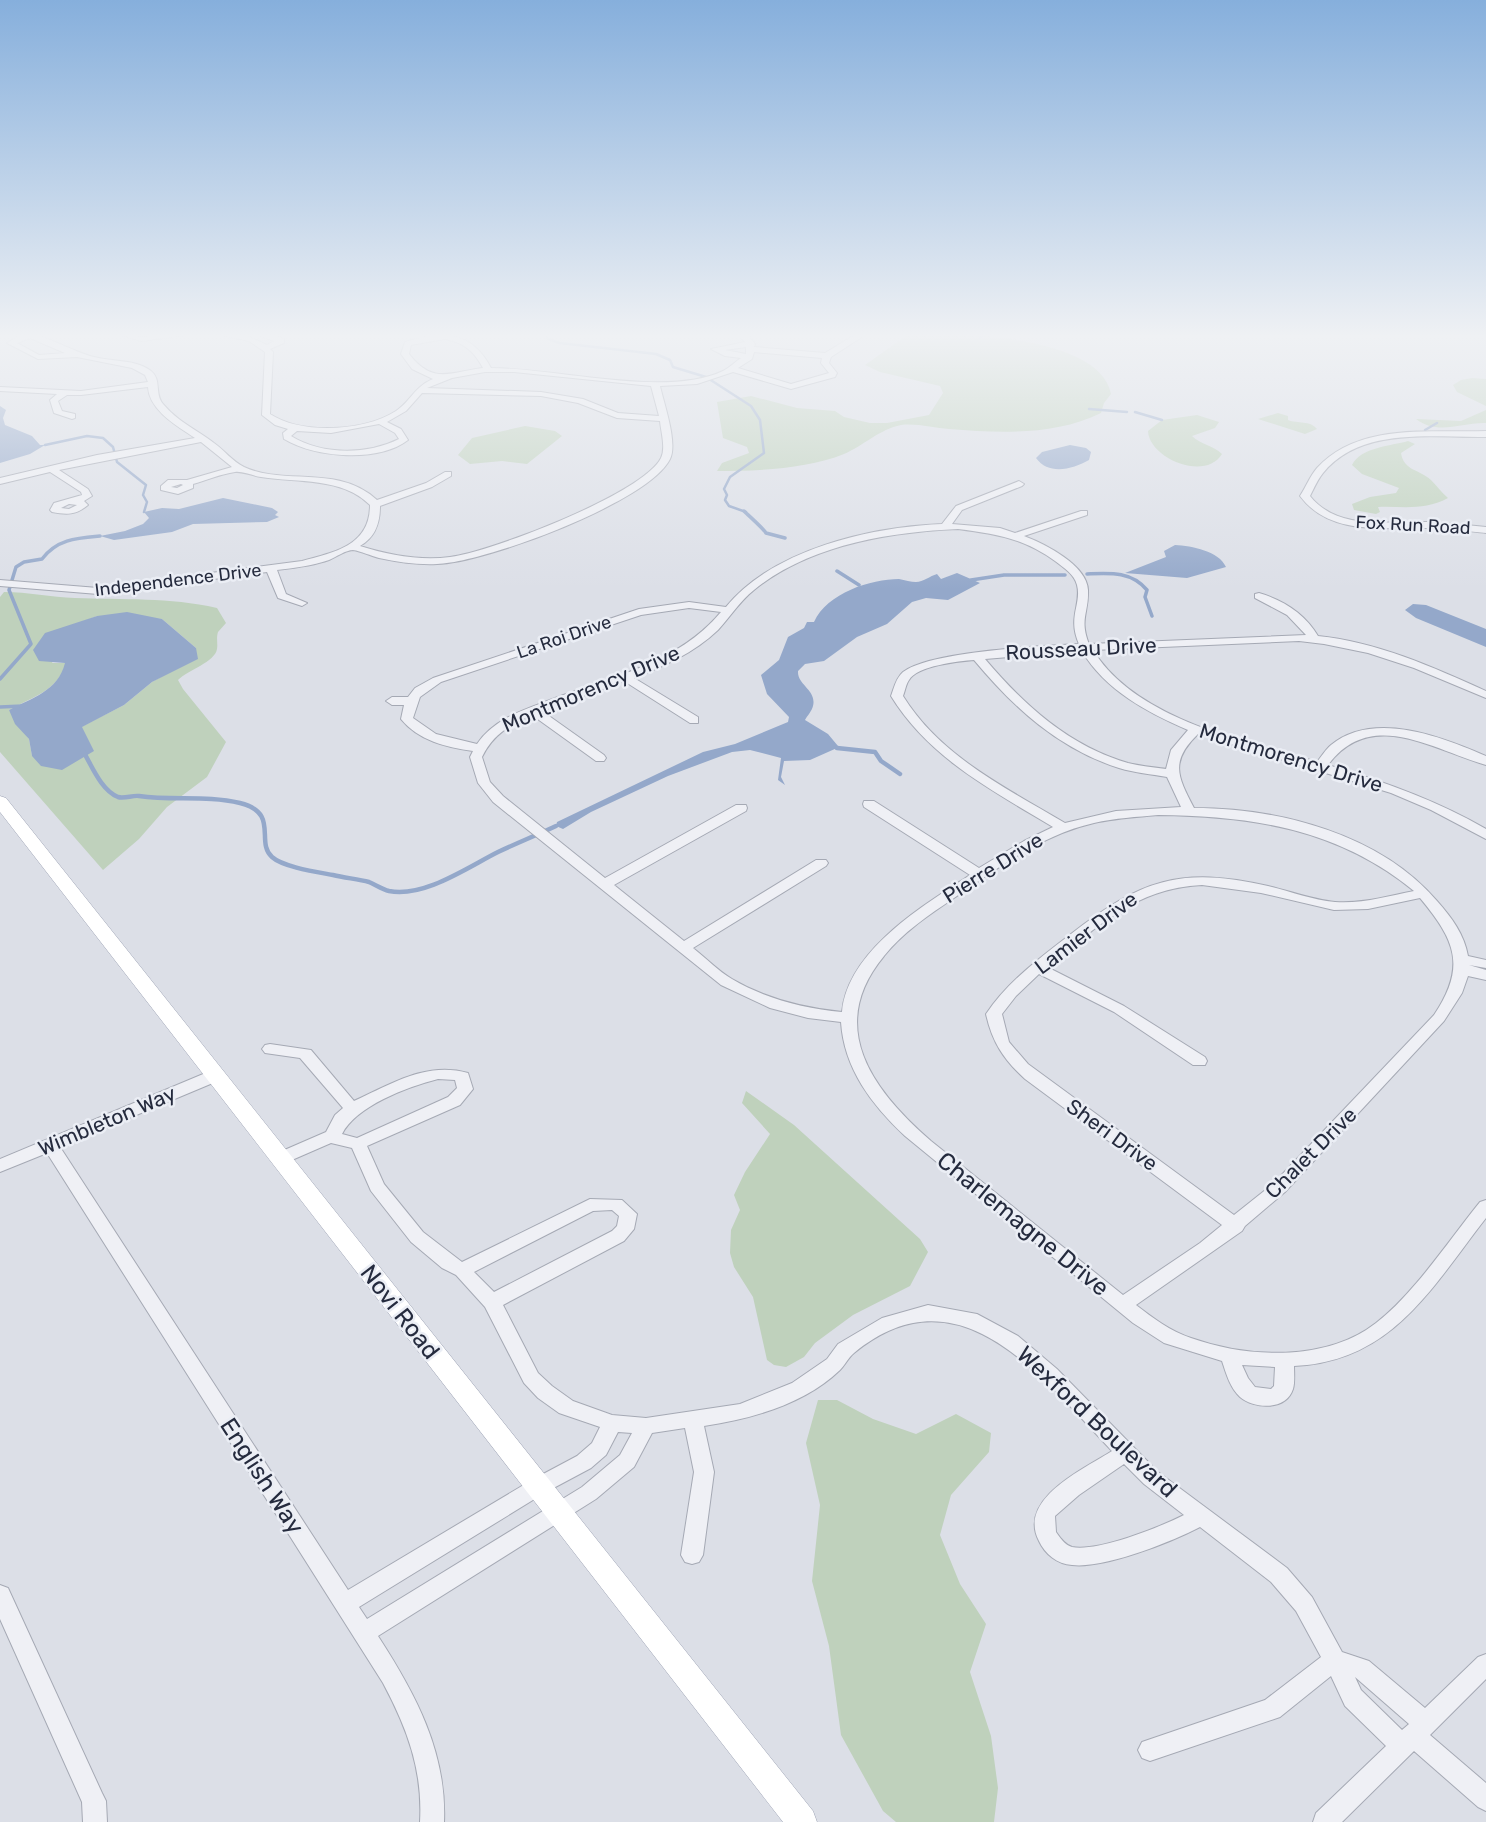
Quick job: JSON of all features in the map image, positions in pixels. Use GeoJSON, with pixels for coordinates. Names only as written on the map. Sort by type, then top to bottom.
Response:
{"type":"FeatureCollection","features":[{"type":"Feature","properties":{"kind":"main road","name":"Novi Road"},"geometry":{"type":"LineString","coordinates":[[0,801],[802,1822]]}},
{"type":"Feature","properties":{"kind":"street"},"geometry":{"type":"LineString","coordinates":[[174,418],[238,468],[260,475],[351,487],[370,496],[375,504],[375,520],[371,530],[352,547]]}},
{"type":"Feature","properties":{"kind":"street"},"geometry":{"type":"LineString","coordinates":[[269,418],[295,428],[340,429],[381,422],[388,418]]}},
{"type":"Feature","properties":{"kind":"street"},"geometry":{"type":"LineString","coordinates":[[352,547],[377,555],[425,561],[479,555],[596,508],[655,470],[666,458],[662,419],[651,418]]}},
{"type":"Feature","properties":{"kind":"street"},"geometry":{"type":"LineString","coordinates":[[295,428],[287,433],[287,437],[294,443],[316,451],[380,449],[394,447],[404,440],[398,431],[381,422]]}},
{"type":"Feature","properties":{"kind":"street","name":"Fox Run Road"},"geometry":{"type":"LineString","coordinates":[[1486,434],[1410,433],[1361,442],[1339,452],[1327,462],[1305,496],[1310,507],[1345,522],[1486,530]]}},
{"type":"Feature","properties":{"kind":"street"},"geometry":{"type":"LineString","coordinates":[[0,481],[201,439]]}},
{"type":"Feature","properties":{"kind":"street"},"geometry":{"type":"LineString","coordinates":[[189,482],[238,468]]}},
{"type":"Feature","properties":{"kind":"street"},"geometry":{"type":"LineString","coordinates":[[52,469],[86,493],[87,496],[76,501]]}},
{"type":"Feature","properties":{"kind":"street"},"geometry":{"type":"LineString","coordinates":[[375,504],[429,485],[448,474]]}},
{"type":"Feature","properties":{"kind":"street"},"geometry":{"type":"LineString","coordinates":[[945,526],[959,508],[1019,484]]}},
{"type":"Feature","properties":{"kind":"street"},"geometry":{"type":"LineString","coordinates":[[1016,536],[1084,513]]}},
{"type":"Feature","properties":{"kind":"street","name":"Montmorency Drive"},"geometry":{"type":"LineString","coordinates":[[850,1018],[808,1013],[775,1005],[726,982],[498,799],[484,783],[478,770],[476,757],[480,748],[493,732],[534,710],[656,665],[699,640],[758,582],[776,570],[807,556],[898,528],[945,526],[1016,536],[1053,553],[1080,580],[1084,595],[1078,621],[1086,647],[1116,682],[1149,706],[1196,729],[1245,748],[1320,767],[1415,799],[1486,835]]}},
{"type":"Feature","properties":{"kind":"street","name":"Independence Drive"},"geometry":{"type":"LineString","coordinates":[[0,583],[98,591],[302,564],[352,547]]}},
{"type":"Feature","properties":{"kind":"street"},"geometry":{"type":"LineString","coordinates":[[271,568],[282,596],[302,603]]}},
{"type":"Feature","properties":{"kind":"street"},"geometry":{"type":"LineString","coordinates":[[1259,596],[1294,613],[1306,624],[1314,639]]}},
{"type":"Feature","properties":{"kind":"street","name":"La Roi Drive"},"geometry":{"type":"LineString","coordinates":[[409,701],[437,680],[639,612],[689,605],[728,610]]}},
{"type":"Feature","properties":{"kind":"street","name":"Rousseau Drive"},"geometry":{"type":"LineString","coordinates":[[1062,827],[958,761],[903,710],[897,696],[900,685],[912,671],[932,663],[977,656],[1086,647],[1265,638],[1314,639],[1379,650],[1486,695]]}},
{"type":"Feature","properties":{"kind":"street"},"geometry":{"type":"LineString","coordinates":[[977,656],[1021,707],[1070,743],[1121,765],[1173,774]]}},
{"type":"Feature","properties":{"kind":"street"},"geometry":{"type":"LineString","coordinates":[[625,677],[694,720]]}},
{"type":"Feature","properties":{"kind":"street"},"geometry":{"type":"LineString","coordinates":[[392,701],[409,701],[407,719],[417,730],[432,739],[480,748]]}},
{"type":"Feature","properties":{"kind":"street"},"geometry":{"type":"LineString","coordinates":[[534,710],[600,758]]}},
{"type":"Feature","properties":{"kind":"street"},"geometry":{"type":"LineString","coordinates":[[1189,811],[1172,768],[1178,745],[1196,729]]}},
{"type":"Feature","properties":{"kind":"street"},"geometry":{"type":"LineString","coordinates":[[1320,767],[1335,746],[1348,738],[1369,733],[1411,736],[1486,761]]}},
{"type":"Feature","properties":{"kind":"street"},"geometry":{"type":"LineString","coordinates":[[869,804],[978,874]]}},
{"type":"Feature","properties":{"kind":"street"},"geometry":{"type":"LineString","coordinates":[[605,884],[741,808]]}},
{"type":"Feature","properties":{"kind":"street","name":"Pierre Drive"},"geometry":{"type":"LineString","coordinates":[[850,1018],[850,1003],[864,968],[884,945],[978,874],[1031,841],[1062,827],[1114,815],[1189,811],[1270,820],[1351,844],[1399,872],[1423,892],[1456,936],[1463,965]]}},
{"type":"Feature","properties":{"kind":"street"},"geometry":{"type":"LineString","coordinates":[[684,948],[821,863]]}},
{"type":"Feature","properties":{"kind":"street","name":"Lamier Drive"},"geometry":{"type":"LineString","coordinates":[[998,1036],[994,1014],[1013,988],[1123,901],[1143,891],[1169,883],[1206,880],[1335,906],[1423,892]]}},
{"type":"Feature","properties":{"kind":"street"},"geometry":{"type":"LineString","coordinates":[[1463,965],[1486,964]]}},
{"type":"Feature","properties":{"kind":"street"},"geometry":{"type":"LineString","coordinates":[[1463,965],[1486,975]]}},
{"type":"Feature","properties":{"kind":"street","name":"Chalet Drive"},"geometry":{"type":"LineString","coordinates":[[1125,1304],[1236,1226],[1279,1188],[1420,1040],[1455,996],[1463,965]]}},
{"type":"Feature","properties":{"kind":"street"},"geometry":{"type":"LineString","coordinates":[[1038,968],[1119,1009],[1199,1061]]}},
{"type":"Feature","properties":{"kind":"street","name":"Charlemagne Drive"},"geometry":{"type":"LineString","coordinates":[[850,1018],[850,1033],[861,1072],[885,1106],[932,1150],[1125,1304],[1174,1339],[1229,1355],[1285,1359],[1311,1358],[1356,1346],[1389,1326],[1486,1206]]}},
{"type":"Feature","properties":{"kind":"street","name":"Sheri Drive"},"geometry":{"type":"LineString","coordinates":[[998,1036],[1009,1057],[1031,1076],[1236,1226]]}},
{"type":"Feature","properties":{"kind":"street"},"geometry":{"type":"LineString","coordinates":[[270,1049],[305,1054],[352,1109]]}},
{"type":"Feature","properties":{"kind":"street"},"geometry":{"type":"LineString","coordinates":[[279,1159],[306,1145],[332,1137],[358,1144],[454,1101],[462,1095],[465,1083],[456,1073],[431,1074],[352,1109],[341,1119],[332,1137]]}},
{"type":"Feature","properties":{"kind":"street","name":"Wimbleton Way"},"geometry":{"type":"LineString","coordinates":[[0,1166],[214,1076]]}},
{"type":"Feature","properties":{"kind":"street","name":"Wexford Boulevard"},"geometry":{"type":"LineString","coordinates":[[358,1144],[377,1187],[417,1237],[448,1263],[461,1270],[492,1302],[531,1378],[566,1407],[612,1423],[646,1426],[741,1412],[800,1389],[834,1364],[845,1349],[882,1325],[928,1312],[970,1319],[1011,1341],[1101,1424],[1125,1453],[1200,1516],[1279,1575],[1304,1604],[1353,1698],[1414,1736]]}},
{"type":"Feature","properties":{"kind":"street","name":"English Way"},"geometry":{"type":"LineString","coordinates":[[50,1145],[363,1633],[417,1722],[432,1780],[432,1822]]}},
{"type":"Feature","properties":{"kind":"street"},"geometry":{"type":"LineString","coordinates":[[461,1270],[590,1205],[616,1204],[628,1214],[625,1229],[618,1236],[492,1302]]}},
{"type":"Feature","properties":{"kind":"street"},"geometry":{"type":"LineString","coordinates":[[1229,1355],[1238,1381],[1249,1394],[1262,1399],[1276,1397],[1284,1388],[1285,1359]]}},
{"type":"Feature","properties":{"kind":"street"},"geometry":{"type":"LineString","coordinates":[[692,1555],[704,1472],[693,1420]]}},
{"type":"Feature","properties":{"kind":"street"},"geometry":{"type":"LineString","coordinates":[[344,1604],[539,1486],[584,1462],[599,1449],[612,1423]]}},
{"type":"Feature","properties":{"kind":"street"},"geometry":{"type":"LineString","coordinates":[[363,1633],[559,1512],[615,1473],[627,1461],[646,1426]]}},
{"type":"Feature","properties":{"kind":"street"},"geometry":{"type":"LineString","coordinates":[[1125,1453],[1058,1500],[1046,1512],[1044,1526],[1047,1536],[1061,1553],[1072,1556],[1103,1552],[1186,1525],[1200,1516]]}},
{"type":"Feature","properties":{"kind":"street"},"geometry":{"type":"LineString","coordinates":[[0,1595],[94,1801],[95,1822]]}},
{"type":"Feature","properties":{"kind":"street"},"geometry":{"type":"LineString","coordinates":[[1150,1750],[1272,1709],[1335,1660],[1361,1668],[1374,1677],[1414,1736],[1486,1798]]}},
{"type":"Feature","properties":{"kind":"street"},"geometry":{"type":"LineString","coordinates":[[1325,1822],[1486,1664]]}},
{"type":"Feature","properties":{"kind":"green space"},"geometry":{"type":"Polygon","coordinates":[[[720,418],[848,418],[870,423],[913,418],[1088,418],[1065,426],[1007,432],[901,425],[886,430],[851,451],[814,463],[765,470],[717,471],[722,463],[749,453],[747,447],[723,438],[720,418]]]}},
{"type":"Feature","properties":{"kind":"green space"},"geometry":{"type":"Polygon","coordinates":[[[1207,418],[1219,422],[1215,428],[1192,436],[1222,454],[1214,462],[1203,466],[1191,466],[1167,458],[1151,441],[1148,431],[1162,420],[1207,418]]]}},
{"type":"Feature","properties":{"kind":"green space"},"geometry":{"type":"Polygon","coordinates":[[[1288,418],[1317,429],[1305,434],[1258,419],[1288,418]]]}},
{"type":"Feature","properties":{"kind":"green space"},"geometry":{"type":"Polygon","coordinates":[[[1468,418],[1486,418],[1486,423],[1450,427],[1433,427],[1416,419],[1461,421],[1468,418]]]}},
{"type":"Feature","properties":{"kind":"green space"},"geometry":{"type":"Polygon","coordinates":[[[525,426],[555,431],[562,436],[527,464],[502,461],[470,464],[458,455],[472,438],[525,426]]]}},
{"type":"Feature","properties":{"kind":"green space"},"geometry":{"type":"Polygon","coordinates":[[[1408,441],[1415,444],[1401,453],[1405,463],[1431,480],[1448,498],[1430,505],[1378,507],[1380,512],[1376,514],[1354,510],[1352,504],[1370,497],[1396,493],[1399,488],[1362,474],[1352,465],[1356,459],[1369,451],[1408,441]]]}},
{"type":"Feature","properties":{"kind":"green space"},"geometry":{"type":"Polygon","coordinates":[[[4,592],[13,592],[199,604],[217,608],[226,623],[218,632],[215,654],[178,680],[226,742],[207,777],[167,807],[139,839],[103,870],[0,752],[0,597],[4,592]],[[97,616],[74,625],[52,663],[66,663],[57,680],[43,692],[9,710],[29,739],[32,756],[84,736],[81,727],[124,705],[152,682],[173,670],[196,648],[162,619],[97,616]]]}},
{"type":"Feature","properties":{"kind":"green space"},"geometry":{"type":"Polygon","coordinates":[[[746,1091],[794,1125],[920,1239],[928,1252],[910,1286],[853,1315],[815,1343],[804,1357],[786,1367],[774,1365],[767,1360],[753,1297],[734,1267],[730,1253],[731,1230],[740,1210],[734,1195],[745,1172],[770,1134],[742,1103],[746,1091]]]}},
{"type":"Feature","properties":{"kind":"green space"},"geometry":{"type":"Polygon","coordinates":[[[818,1400],[837,1400],[873,1419],[916,1434],[956,1414],[991,1433],[989,1452],[951,1495],[940,1535],[960,1584],[986,1624],[970,1672],[991,1736],[998,1788],[994,1822],[896,1822],[883,1811],[841,1735],[829,1646],[812,1581],[820,1505],[806,1443],[818,1400]]]}},
{"type":"Feature","properties":{"kind":"water"},"geometry":{"type":"Polygon","coordinates":[[[0,418],[3,418],[5,425],[32,436],[40,445],[45,445],[30,454],[0,463],[0,418]]]}},
{"type":"Feature","properties":{"kind":"water"},"geometry":{"type":"Polygon","coordinates":[[[1070,445],[1086,448],[1091,452],[1089,460],[1069,468],[1054,469],[1041,464],[1036,458],[1042,452],[1070,445]]]}},
{"type":"Feature","properties":{"kind":"water"},"geometry":{"type":"Polygon","coordinates":[[[223,498],[272,508],[278,512],[275,515],[279,517],[267,522],[193,524],[172,532],[114,540],[100,536],[143,524],[149,518],[144,512],[162,508],[179,509],[223,498]]]}},
{"type":"Feature","properties":{"kind":"water"},"geometry":{"type":"Polygon","coordinates":[[[1175,545],[1211,553],[1226,567],[1187,578],[1125,573],[1166,557],[1164,551],[1175,545]]]}},
{"type":"Feature","properties":{"kind":"water"},"geometry":{"type":"Polygon","coordinates":[[[957,573],[980,583],[948,600],[926,598],[912,602],[887,624],[857,637],[824,661],[805,664],[798,671],[800,680],[813,700],[805,720],[828,734],[838,746],[810,760],[784,761],[781,777],[785,785],[778,780],[781,758],[750,750],[732,752],[668,776],[591,812],[563,829],[556,826],[557,822],[703,752],[735,744],[788,722],[789,717],[767,694],[761,675],[779,660],[788,637],[804,628],[807,622],[814,622],[820,612],[839,596],[876,582],[899,579],[919,582],[937,574],[941,579],[957,573]]]}},
{"type":"Feature","properties":{"kind":"water"},"geometry":{"type":"Polygon","coordinates":[[[1413,604],[1426,605],[1486,629],[1486,647],[1416,618],[1405,610],[1413,604]]]}},
{"type":"Feature","properties":{"kind":"water"},"geometry":{"type":"Polygon","coordinates":[[[127,612],[162,619],[196,648],[198,659],[152,682],[124,705],[82,727],[94,751],[62,770],[41,766],[32,756],[29,739],[15,724],[9,710],[50,687],[62,673],[65,663],[39,661],[33,650],[45,633],[97,616],[127,612]]]}},
{"type":"Feature","properties":{"kind":"waterway"},"geometry":{"type":"LineString","coordinates":[[745,511],[729,506],[725,500],[727,495],[724,489],[730,477],[764,453],[759,418]]}},
{"type":"Feature","properties":{"kind":"waterway"},"geometry":{"type":"LineString","coordinates":[[1155,418],[1162,420]]}},
{"type":"Feature","properties":{"kind":"waterway"},"geometry":{"type":"LineString","coordinates":[[1425,430],[1437,423]]}},
{"type":"Feature","properties":{"kind":"waterway"},"geometry":{"type":"LineString","coordinates":[[45,445],[87,436],[103,438],[113,447],[117,462],[146,485],[143,495],[147,502],[144,512]]}},
{"type":"Feature","properties":{"kind":"waterway"},"geometry":{"type":"LineString","coordinates":[[745,511],[766,533],[785,538]]}},
{"type":"Feature","properties":{"kind":"waterway"},"geometry":{"type":"LineString","coordinates":[[0,679],[31,644],[9,590],[16,567],[24,562],[42,559],[61,543],[100,536]]}},
{"type":"Feature","properties":{"kind":"waterway"},"geometry":{"type":"LineString","coordinates":[[837,571],[859,585]]}},
{"type":"Feature","properties":{"kind":"waterway"},"geometry":{"type":"LineString","coordinates":[[1087,574],[1112,574],[1134,579],[1147,590],[1145,597],[1152,616]]}},
{"type":"Feature","properties":{"kind":"waterway"},"geometry":{"type":"LineString","coordinates":[[971,580],[1004,575],[1065,575]]}},
{"type":"Feature","properties":{"kind":"waterway"},"geometry":{"type":"LineString","coordinates":[[0,707],[23,706]]}},
{"type":"Feature","properties":{"kind":"waterway"},"geometry":{"type":"LineString","coordinates":[[837,748],[875,752],[881,761],[900,774]]}},
{"type":"Feature","properties":{"kind":"waterway"},"geometry":{"type":"LineString","coordinates":[[83,751],[102,783],[118,797],[202,799],[240,803],[259,814],[265,828],[267,851],[277,861],[301,869],[369,882],[389,891],[403,892],[431,886],[556,826]]}}]}
